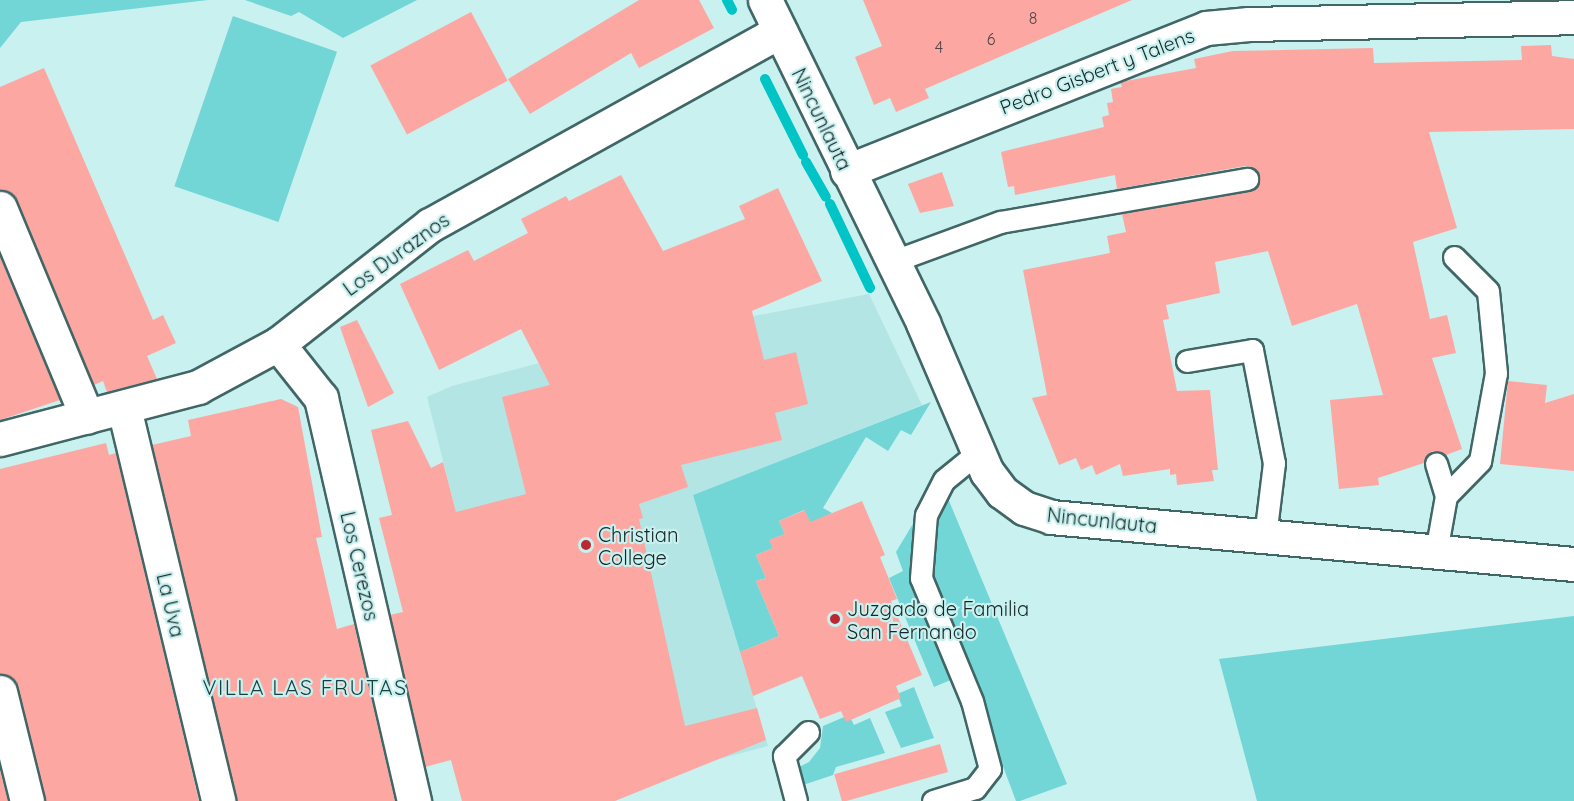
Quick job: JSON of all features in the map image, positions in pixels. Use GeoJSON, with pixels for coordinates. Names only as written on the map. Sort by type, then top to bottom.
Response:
{"type":"FeatureCollection","features":[{"type":"Feature","properties":{"kind":"street","name":"Nincunlauta"},"geometry":{"type":"LineString","coordinates":[[765,0],[894,261],[977,453],[1002,492],[1024,508],[1051,517],[1574,564]]}},
{"type":"Feature","properties":{"kind":"street","name":"Pedro Gisbert y Talens"},"geometry":{"type":"LineString","coordinates":[[848,171],[1206,28],[1424,10],[1574,17]]}},
{"type":"Feature","properties":{"kind":"street","name":"Los Duraznos"},"geometry":{"type":"LineString","coordinates":[[0,439],[198,387],[278,344],[430,225],[780,31]]}},
{"type":"Feature","properties":{"kind":"street"},"geometry":{"type":"LineString","coordinates":[[0,208],[87,417]]}},
{"type":"Feature","properties":{"kind":"street","name":"Los Cerezos"},"geometry":{"type":"LineString","coordinates":[[278,344],[321,398],[414,801]]}},
{"type":"Feature","properties":{"kind":"street","name":"La Uva"},"geometry":{"type":"LineString","coordinates":[[124,408],[219,801]]}},
{"type":"Feature","properties":{"kind":"street"},"geometry":{"type":"LineString","coordinates":[[0,692],[27,801]]}},
{"type":"Feature","properties":{"kind":"lane"},"geometry":{"type":"LineString","coordinates":[[894,261],[1000,222],[1247,179]]}},
{"type":"Feature","properties":{"kind":"lane"},"geometry":{"type":"LineString","coordinates":[[1446,496],[1480,461],[1496,373],[1488,291],[1454,257]]}},
{"type":"Feature","properties":{"kind":"lane"},"geometry":{"type":"LineString","coordinates":[[1187,361],[1252,350],[1274,463],[1265,536]]}},
{"type":"Feature","properties":{"kind":"lane"},"geometry":{"type":"LineString","coordinates":[[933,801],[975,788],[990,769],[972,701],[921,578],[926,515],[944,480],[977,453]]}},
{"type":"Feature","properties":{"kind":"lane"},"geometry":{"type":"LineString","coordinates":[[1436,463],[1446,496],[1436,552]]}},
{"type":"Feature","properties":{"kind":"lane"},"geometry":{"type":"LineString","coordinates":[[796,801],[784,756],[808,732]]}},
{"type":"Feature","properties":{"kind":"shaded area"},"geometry":{"type":"Polygon","coordinates":[[[0,0],[208,0],[21,22],[0,48],[0,0]]]}},
{"type":"Feature","properties":{"kind":"shaded area"},"geometry":{"type":"Polygon","coordinates":[[[245,0],[417,0],[343,38],[299,12],[291,16],[245,0]]]}},
{"type":"Feature","properties":{"kind":"shaded area"},"geometry":{"type":"Polygon","coordinates":[[[233,16],[337,52],[278,222],[174,186],[233,16]]]}},
{"type":"Feature","properties":{"kind":"shaded area","name":"Christian College"},"geometry":{"type":"Polygon","coordinates":[[[869,294],[922,405],[693,495],[768,746],[641,780],[529,801],[427,397],[452,386],[623,341],[869,294]]]}},
{"type":"Feature","properties":{"kind":"shaded area"},"geometry":{"type":"Polygon","coordinates":[[[931,402],[911,435],[901,430],[888,451],[866,437],[823,508],[832,513],[810,523],[804,510],[779,521],[785,534],[770,540],[773,548],[756,555],[766,578],[756,581],[779,636],[740,652],[693,495],[931,402]]]}},
{"type":"Feature","properties":{"kind":"shaded area"},"geometry":{"type":"Polygon","coordinates":[[[947,496],[1067,784],[1020,801],[1016,801],[933,580],[930,564],[936,512],[947,496]]]}},
{"type":"Feature","properties":{"kind":"shaded area"},"geometry":{"type":"Polygon","coordinates":[[[920,512],[914,551],[953,679],[934,687],[889,578],[903,571],[896,552],[920,512]]]}},
{"type":"Feature","properties":{"kind":"shaded area"},"geometry":{"type":"Polygon","coordinates":[[[1574,616],[1574,801],[1257,801],[1219,659],[1574,616]]]}},
{"type":"Feature","properties":{"kind":"shaded area"},"geometry":{"type":"Polygon","coordinates":[[[914,687],[934,738],[901,748],[885,712],[902,706],[897,694],[914,687]]]}},
{"type":"Feature","properties":{"kind":"shaded area"},"geometry":{"type":"Polygon","coordinates":[[[849,715],[854,725],[870,718],[885,753],[836,767],[833,775],[800,786],[797,768],[809,762],[820,748],[823,726],[849,715]]]}},
{"type":"Feature","properties":{"kind":"building"},"geometry":{"type":"Polygon","coordinates":[[[639,0],[699,0],[714,28],[639,68],[631,53],[530,114],[508,79],[639,0]]]}},
{"type":"Feature","properties":{"kind":"building"},"geometry":{"type":"Polygon","coordinates":[[[863,0],[1132,0],[925,89],[929,98],[896,112],[890,98],[874,105],[855,57],[882,46],[863,0]]]}},
{"type":"Feature","properties":{"kind":"building"},"geometry":{"type":"Polygon","coordinates":[[[471,12],[508,81],[407,134],[370,66],[471,12]]]}},
{"type":"Feature","properties":{"kind":"building"},"geometry":{"type":"Polygon","coordinates":[[[1551,45],[1552,56],[1574,59],[1574,129],[1429,132],[1457,228],[1413,242],[1430,319],[1447,315],[1456,353],[1432,358],[1462,449],[1446,455],[1432,451],[1424,463],[1378,478],[1379,485],[1339,489],[1330,400],[1383,395],[1357,304],[1292,326],[1268,251],[1215,262],[1220,293],[1166,305],[1169,319],[1163,320],[1177,391],[1210,390],[1218,470],[1212,470],[1214,481],[1177,485],[1176,474],[1170,475],[1170,469],[1123,476],[1120,464],[1096,475],[1092,465],[1081,470],[1076,458],[1059,465],[1032,398],[1047,395],[1023,270],[1110,253],[1107,236],[1126,232],[1122,214],[1249,192],[1259,184],[1259,176],[1252,167],[1245,166],[1117,189],[1115,175],[1015,195],[1014,186],[1008,187],[1001,152],[1104,127],[1102,117],[1109,115],[1107,103],[1113,102],[1111,89],[1122,87],[1120,82],[1196,68],[1194,59],[1233,51],[1373,48],[1374,63],[1522,60],[1521,46],[1551,45]]]}},
{"type":"Feature","properties":{"kind":"building"},"geometry":{"type":"Polygon","coordinates":[[[44,68],[153,320],[163,315],[176,343],[147,356],[157,379],[107,392],[103,381],[94,385],[17,201],[11,193],[0,190],[0,87],[44,68]]]}},
{"type":"Feature","properties":{"kind":"building"},"geometry":{"type":"Polygon","coordinates":[[[942,172],[954,206],[920,213],[908,184],[942,172]]]}},
{"type":"Feature","properties":{"kind":"building"},"geometry":{"type":"Polygon","coordinates":[[[621,175],[663,251],[745,219],[739,206],[778,188],[822,281],[752,311],[764,360],[796,352],[808,404],[775,413],[782,440],[681,465],[688,487],[639,504],[643,518],[639,519],[685,726],[757,708],[766,740],[615,801],[462,801],[451,760],[425,767],[390,615],[403,612],[379,518],[392,515],[371,430],[408,421],[431,468],[443,462],[456,512],[526,494],[502,397],[550,385],[521,329],[439,370],[400,284],[468,250],[474,261],[528,233],[521,219],[566,196],[569,201],[621,175]]]}},
{"type":"Feature","properties":{"kind":"building"},"geometry":{"type":"Polygon","coordinates":[[[0,257],[60,400],[0,420],[0,257]]]}},
{"type":"Feature","properties":{"kind":"building"},"geometry":{"type":"Polygon","coordinates":[[[357,320],[394,393],[368,407],[340,327],[357,320]]]}},
{"type":"Feature","properties":{"kind":"building"},"geometry":{"type":"Polygon","coordinates":[[[1508,381],[1547,385],[1545,403],[1574,394],[1574,471],[1500,464],[1508,381]]]}},
{"type":"Feature","properties":{"kind":"building"},"geometry":{"type":"Polygon","coordinates":[[[281,399],[298,407],[322,537],[316,538],[337,629],[354,624],[395,801],[236,801],[152,445],[191,436],[188,420],[281,399]]]}},
{"type":"Feature","properties":{"kind":"building"},"geometry":{"type":"Polygon","coordinates":[[[106,443],[109,455],[116,453],[199,801],[45,801],[18,687],[13,679],[0,674],[0,469],[106,443]]]}},
{"type":"Feature","properties":{"kind":"building","name":"Juzgado de Familia San Fernando"},"geometry":{"type":"Polygon","coordinates":[[[862,501],[885,555],[880,557],[897,599],[891,601],[922,675],[896,686],[901,698],[846,722],[841,711],[820,719],[802,676],[753,696],[740,652],[779,636],[756,581],[766,578],[756,555],[773,548],[769,540],[785,534],[779,521],[805,510],[810,522],[862,501]]]}},
{"type":"Feature","properties":{"kind":"building"},"geometry":{"type":"Polygon","coordinates":[[[940,744],[948,772],[846,801],[842,801],[834,774],[940,744]]]}},
{"type":"Feature","properties":{"kind":"building"},"geometry":{"type":"Polygon","coordinates":[[[0,770],[8,801],[0,801],[0,770]]]}},
{"type":"Feature","properties":{"kind":"waterway"},"geometry":{"type":"LineString","coordinates":[[727,0],[732,10]]}},
{"type":"Feature","properties":{"kind":"waterway"},"geometry":{"type":"LineString","coordinates":[[765,79],[803,155]]}},
{"type":"Feature","properties":{"kind":"waterway"},"geometry":{"type":"LineString","coordinates":[[806,162],[826,197]]}},
{"type":"Feature","properties":{"kind":"waterway"},"geometry":{"type":"LineString","coordinates":[[830,204],[870,288]]}},
{"type":"Feature","properties":{"kind":"place","name":"Christian College"},"geometry":{"type":"Point","coordinates":[586,545]}},
{"type":"Feature","properties":{"kind":"place","name":"Juzgado de Familia San Fernando"},"geometry":{"type":"Point","coordinates":[835,619]}},
{"type":"Feature","properties":{"kind":"district","name":"VILLA LAS FRUTAS"},"geometry":{"type":"Point","coordinates":[305,687]}}]}
